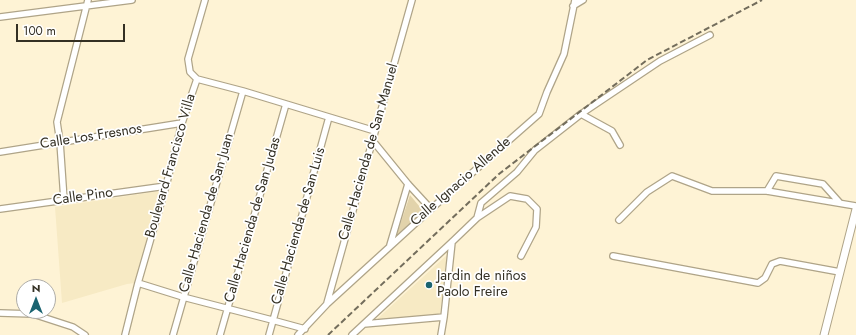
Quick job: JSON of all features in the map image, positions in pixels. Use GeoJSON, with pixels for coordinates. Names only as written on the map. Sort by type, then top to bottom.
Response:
{"type":"FeatureCollection","features":[{"type":"Feature","properties":{"kind":"street"},"geometry":{"type":"LineString","coordinates":[[0,17],[87,3],[132,0]]}},
{"type":"Feature","properties":{"kind":"street","name":"Boulevard Francisco Villa"},"geometry":{"type":"LineString","coordinates":[[125,335],[182,123],[196,79],[190,72],[188,59],[205,0]]}},
{"type":"Feature","properties":{"kind":"street","name":"Calle Hacienda de San Manuel"},"geometry":{"type":"LineString","coordinates":[[327,304],[412,0]]}},
{"type":"Feature","properties":{"kind":"street"},"geometry":{"type":"LineString","coordinates":[[574,3],[584,0]]}},
{"type":"Feature","properties":{"kind":"street"},"geometry":{"type":"LineString","coordinates":[[64,200],[60,142],[57,122],[87,3]]}},
{"type":"Feature","properties":{"kind":"street","name":"Calle Ignacio Allende"},"geometry":{"type":"LineString","coordinates":[[298,335],[327,304],[389,246],[539,114],[564,54],[574,3]]}},
{"type":"Feature","properties":{"kind":"street"},"geometry":{"type":"LineString","coordinates":[[477,218],[480,203],[517,172],[535,150],[581,114],[660,61],[710,35]]}},
{"type":"Feature","properties":{"kind":"street"},"geometry":{"type":"LineString","coordinates":[[196,79],[243,91],[375,131]]}},
{"type":"Feature","properties":{"kind":"street","name":"Calle Hacienda de San Juan"},"geometry":{"type":"LineString","coordinates":[[173,335],[243,91]]}},
{"type":"Feature","properties":{"kind":"street","name":"Calle Hacienda de San Judas"},"geometry":{"type":"LineString","coordinates":[[220,335],[286,104]]}},
{"type":"Feature","properties":{"kind":"street"},"geometry":{"type":"LineString","coordinates":[[581,114],[612,131],[620,145]]}},
{"type":"Feature","properties":{"kind":"street","name":"Calle Hacienda de San Luis"},"geometry":{"type":"LineString","coordinates":[[269,335],[329,117]]}},
{"type":"Feature","properties":{"kind":"street","name":"Calle Los Fresnos"},"geometry":{"type":"LineString","coordinates":[[0,152],[182,123]]}},
{"type":"Feature","properties":{"kind":"street"},"geometry":{"type":"LineString","coordinates":[[373,141],[408,184],[431,209]]}},
{"type":"Feature","properties":{"kind":"street"},"geometry":{"type":"LineString","coordinates":[[619,220],[647,192],[672,176],[712,190],[767,191],[856,206]]}},
{"type":"Feature","properties":{"kind":"street"},"geometry":{"type":"LineString","coordinates":[[767,191],[776,176],[823,184],[841,203]]}},
{"type":"Feature","properties":{"kind":"street"},"geometry":{"type":"LineString","coordinates":[[389,246],[408,184]]}},
{"type":"Feature","properties":{"kind":"street","name":"Calle Pino"},"geometry":{"type":"LineString","coordinates":[[0,209],[166,186]]}},
{"type":"Feature","properties":{"kind":"street"},"geometry":{"type":"LineString","coordinates":[[352,335],[477,218],[510,196],[526,199],[537,209],[536,227],[521,256]]}},
{"type":"Feature","properties":{"kind":"street"},"geometry":{"type":"LineString","coordinates":[[824,335],[856,209]]}},
{"type":"Feature","properties":{"kind":"street"},"geometry":{"type":"LineString","coordinates":[[441,335],[452,242]]}},
{"type":"Feature","properties":{"kind":"street"},"geometry":{"type":"LineString","coordinates":[[613,256],[758,283],[765,278],[772,264],[780,261],[840,272]]}},
{"type":"Feature","properties":{"kind":"street"},"geometry":{"type":"LineString","coordinates":[[138,283],[183,297],[305,329]]}},
{"type":"Feature","properties":{"kind":"street"},"geometry":{"type":"LineString","coordinates":[[0,313],[33,314],[73,327],[85,335]]}},
{"type":"Feature","properties":{"kind":"street"},"geometry":{"type":"LineString","coordinates":[[364,324],[444,317]]}},
{"type":"Feature","properties":{"kind":"shaded area"},"geometry":{"type":"Polygon","coordinates":[[[160,191],[135,283],[62,303],[55,207],[160,191]]]}},
{"type":"Feature","properties":{"kind":"shaded area"},"geometry":{"type":"Polygon","coordinates":[[[410,195],[424,212],[396,237],[410,195]]]}},
{"type":"Feature","properties":{"kind":"shaded area","name":"Jardin de niños Paolo Freire"},"geometry":{"type":"Polygon","coordinates":[[[447,255],[440,314],[376,320],[447,255]]]}},
{"type":"Feature","properties":{"kind":"railway"},"geometry":{"type":"LineString","coordinates":[[328,335],[499,174],[647,60],[762,0]]}},
{"type":"Feature","properties":{"kind":"place","name":"Jardin de niños Paolo Freire"},"geometry":{"type":"Point","coordinates":[429,285]}}]}
